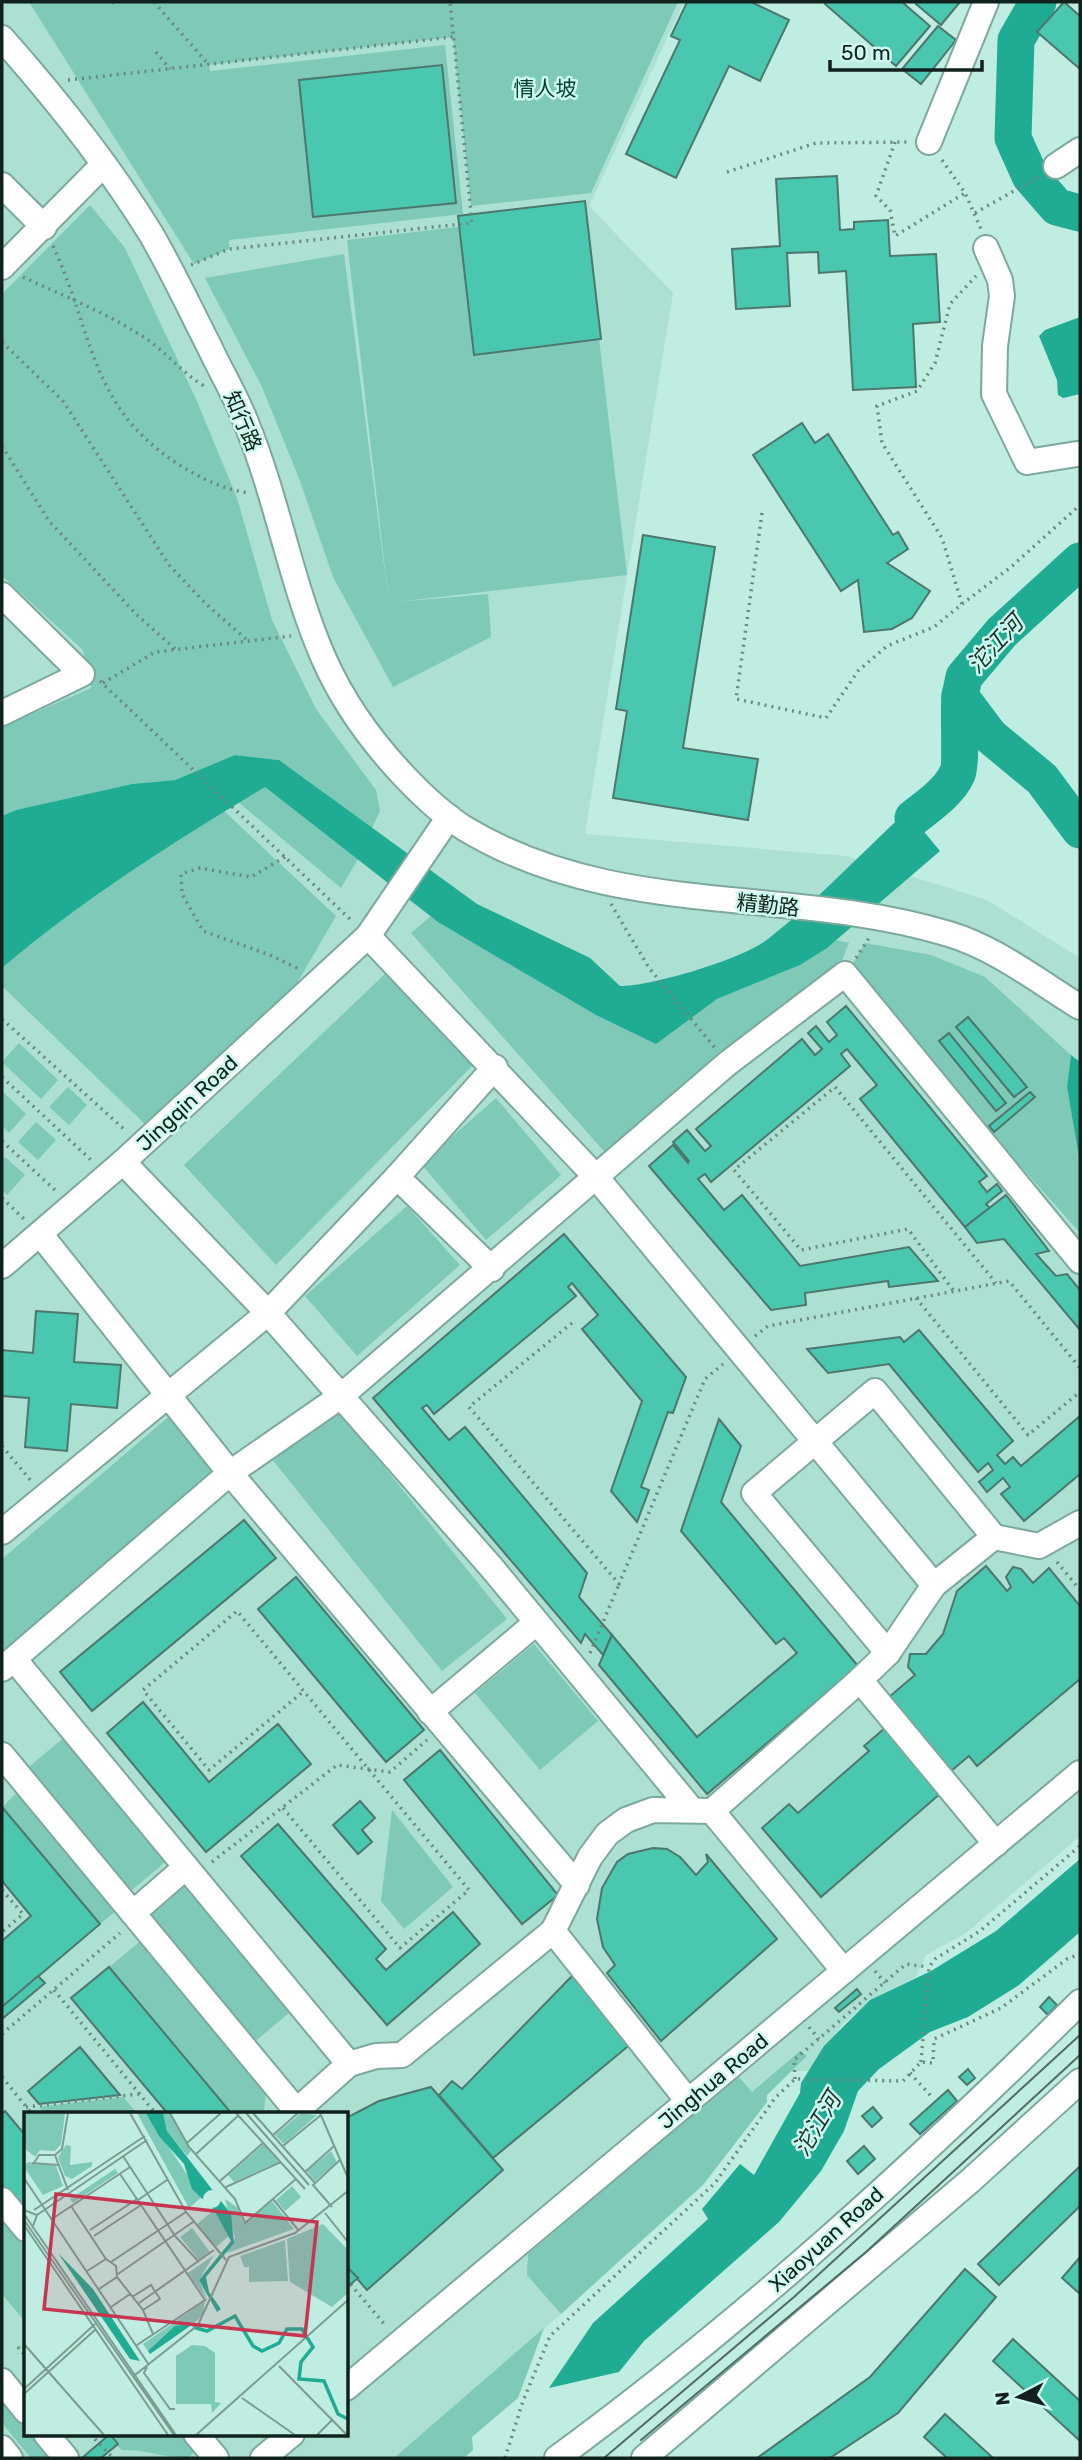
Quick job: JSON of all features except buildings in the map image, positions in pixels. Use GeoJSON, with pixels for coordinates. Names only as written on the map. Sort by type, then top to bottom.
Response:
{"type":"FeatureCollection","features":[{"type":"Feature","properties":{"kind":"street"},"geometry":{"type":"LineString","coordinates":[[929,142],[986,2]]}},
{"type":"Feature","properties":{"kind":"street","name":"知行路"},"geometry":{"type":"LineString","coordinates":[[2,38],[42,83],[103,165],[151,235],[172,273],[247,423],[315,635],[338,687],[391,762],[419,793],[449,817]]}},
{"type":"Feature","properties":{"kind":"street"},"geometry":{"type":"LineString","coordinates":[[1056,166],[1080,150]]}},
{"type":"Feature","properties":{"kind":"street"},"geometry":{"type":"LineString","coordinates":[[8,270],[44,227],[103,165]]}},
{"type":"Feature","properties":{"kind":"street"},"geometry":{"type":"LineString","coordinates":[[2,185],[44,227]]}},
{"type":"Feature","properties":{"kind":"street"},"geometry":{"type":"LineString","coordinates":[[986,248],[1000,280],[1002,296],[995,346],[994,394],[1027,462],[1077,454]]}},
{"type":"Feature","properties":{"kind":"street"},"geometry":{"type":"LineString","coordinates":[[2,595],[92,678],[2,713]]}},
{"type":"Feature","properties":{"kind":"street","name":"Jingqin Road"},"geometry":{"type":"LineString","coordinates":[[2,1266],[116,1169],[368,936],[449,817]]}},
{"type":"Feature","properties":{"kind":"street","name":"精勤路"},"geometry":{"type":"LineString","coordinates":[[449,817],[530,861],[599,883],[792,907],[881,920],[949,934],[980,946],[1080,1007]]}},
{"type":"Feature","properties":{"kind":"street"},"geometry":{"type":"LineString","coordinates":[[368,936],[495,1067],[596,1177],[934,1585]]}},
{"type":"Feature","properties":{"kind":"street"},"geometry":{"type":"LineString","coordinates":[[349,2064],[186,1867],[8,1664],[230,1473],[341,1396],[492,1269],[728,1063],[845,974],[1080,1261]]}},
{"type":"Feature","properties":{"kind":"street"},"geometry":{"type":"LineString","coordinates":[[2,1532],[268,1313],[397,1177],[495,1067]]}},
{"type":"Feature","properties":{"kind":"street"},"geometry":{"type":"LineString","coordinates":[[116,1169],[268,1313],[492,1568],[580,1676],[844,1971]]}},
{"type":"Feature","properties":{"kind":"street"},"geometry":{"type":"LineString","coordinates":[[397,1177],[492,1269]]}},
{"type":"Feature","properties":{"kind":"street"},"geometry":{"type":"LineString","coordinates":[[41,1235],[230,1473],[577,1885]]}},
{"type":"Feature","properties":{"kind":"street"},"geometry":{"type":"LineString","coordinates":[[888,1653],[754,1493],[876,1391],[994,1537],[1042,1544],[1080,1523]]}},
{"type":"Feature","properties":{"kind":"street"},"geometry":{"type":"LineString","coordinates":[[2,1755],[294,2111],[349,2064],[376,2056],[402,2056],[553,1931],[590,1857],[607,1834],[626,1820],[653,1810],[702,1811],[860,1680],[888,1653],[934,1585],[994,1537]]}},
{"type":"Feature","properties":{"kind":"street"},"geometry":{"type":"LineString","coordinates":[[437,1719],[536,1623]]}},
{"type":"Feature","properties":{"kind":"street"},"geometry":{"type":"LineString","coordinates":[[860,1680],[996,1844]]}},
{"type":"Feature","properties":{"kind":"street","name":"Jinghua Road"},"geometry":{"type":"LineString","coordinates":[[348,2386],[1080,1773]]}},
{"type":"Feature","properties":{"kind":"street"},"geometry":{"type":"LineString","coordinates":[[133,1913],[186,1867]]}},
{"type":"Feature","properties":{"kind":"street"},"geometry":{"type":"LineString","coordinates":[[553,1931],[688,2101]]}},
{"type":"Feature","properties":{"kind":"street","name":"Xiaoyuan Road"},"geometry":{"type":"LineString","coordinates":[[557,2458],[687,2360],[837,2232],[1080,2003]]}},
{"type":"Feature","properties":{"kind":"street"},"geometry":{"type":"LineString","coordinates":[[644,2458],[970,2181],[1080,2081]]}},
{"type":"Feature","properties":{"kind":"street"},"geometry":{"type":"LineString","coordinates":[[2,2200],[24,2227]]}},
{"type":"Feature","properties":{"kind":"street"},"geometry":{"type":"LineString","coordinates":[[2,2381],[24,2408]]}},
{"type":"Feature","properties":{"kind":"street"},"geometry":{"type":"LineString","coordinates":[[48,2436],[66,2458]]}},
{"type":"Feature","properties":{"kind":"street"},"geometry":{"type":"LineString","coordinates":[[198,2436],[216,2458]]}},
{"type":"Feature","properties":{"kind":"street"},"geometry":{"type":"LineString","coordinates":[[263,2458],[290,2436]]}},
{"type":"Feature","properties":{"kind":"street"},"geometry":{"type":"LineString","coordinates":[[2,2448],[10,2458]]}},
{"type":"Feature","properties":{"kind":"path"},"geometry":{"type":"LineString","coordinates":[[154,2],[209,65]]}},
{"type":"Feature","properties":{"kind":"path"},"geometry":{"type":"LineString","coordinates":[[172,273],[229,249],[472,223],[450,2]]}},
{"type":"Feature","properties":{"kind":"path"},"geometry":{"type":"LineString","coordinates":[[42,83],[454,37]]}},
{"type":"Feature","properties":{"kind":"path"},"geometry":{"type":"LineString","coordinates":[[156,52],[170,69]]}},
{"type":"Feature","properties":{"kind":"path"},"geometry":{"type":"LineString","coordinates":[[895,142],[876,196],[890,210],[895,236],[965,193]]}},
{"type":"Feature","properties":{"kind":"path"},"geometry":{"type":"LineString","coordinates":[[727,172],[816,143],[929,142],[965,193],[975,213],[986,248],[974,280],[950,304],[935,363],[917,391],[877,407],[882,443],[942,538],[962,604]]}},
{"type":"Feature","properties":{"kind":"path"},"geometry":{"type":"LineString","coordinates":[[975,213],[1056,166]]}},
{"type":"Feature","properties":{"kind":"path"},"geometry":{"type":"LineString","coordinates":[[44,227],[109,396],[148,444],[190,472],[226,490],[272,496]]}},
{"type":"Feature","properties":{"kind":"path"},"geometry":{"type":"LineString","coordinates":[[8,270],[73,299],[148,339],[185,375],[206,387]]}},
{"type":"Feature","properties":{"kind":"path"},"geometry":{"type":"LineString","coordinates":[[2,342],[63,401],[169,565],[206,604],[247,640]]}},
{"type":"Feature","properties":{"kind":"path"},"geometry":{"type":"LineString","coordinates":[[2,446],[50,521],[136,614],[175,649]]}},
{"type":"Feature","properties":{"kind":"path"},"geometry":{"type":"LineString","coordinates":[[762,513],[736,699],[826,718],[858,671],[887,646],[934,627],[1011,567],[1080,505]]}},
{"type":"Feature","properties":{"kind":"path"},"geometry":{"type":"LineString","coordinates":[[315,635],[247,640],[155,652],[92,678],[368,936]]}},
{"type":"Feature","properties":{"kind":"path"},"geometry":{"type":"LineString","coordinates":[[285,857],[251,877],[200,868],[181,874],[182,894],[203,931],[293,965],[317,982]]}},
{"type":"Feature","properties":{"kind":"path"},"geometry":{"type":"LineString","coordinates":[[599,883],[649,968],[728,1063]]}},
{"type":"Feature","properties":{"kind":"path"},"geometry":{"type":"LineString","coordinates":[[845,974],[881,920]]}},
{"type":"Feature","properties":{"kind":"path"},"geometry":{"type":"LineString","coordinates":[[2,1019],[142,1145]]}},
{"type":"Feature","properties":{"kind":"path"},"geometry":{"type":"LineString","coordinates":[[2,1077],[116,1169]]}},
{"type":"Feature","properties":{"kind":"path"},"geometry":{"type":"LineString","coordinates":[[953,1291],[908,1229],[801,1250],[734,1170],[835,1087],[996,1283]]}},
{"type":"Feature","properties":{"kind":"path"},"geometry":{"type":"LineString","coordinates":[[2,1141],[73,1207]]}},
{"type":"Feature","properties":{"kind":"path"},"geometry":{"type":"LineString","coordinates":[[2,1198],[41,1235]]}},
{"type":"Feature","properties":{"kind":"path"},"geometry":{"type":"LineString","coordinates":[[768,1326],[1009,1281],[1080,1368]]}},
{"type":"Feature","properties":{"kind":"path"},"geometry":{"type":"LineString","coordinates":[[916,1298],[1028,1436],[1080,1392]]}},
{"type":"Feature","properties":{"kind":"path"},"geometry":{"type":"LineString","coordinates":[[572,1323],[469,1407],[619,1584]]}},
{"type":"Feature","properties":{"kind":"path"},"geometry":{"type":"LineString","coordinates":[[580,1676],[705,1379]]}},
{"type":"Feature","properties":{"kind":"path"},"geometry":{"type":"LineString","coordinates":[[2,1446],[45,1497]]}},
{"type":"Feature","properties":{"kind":"path"},"geometry":{"type":"LineString","coordinates":[[1042,1544],[1080,1590]]}},
{"type":"Feature","properties":{"kind":"path"},"geometry":{"type":"LineString","coordinates":[[283,1808],[400,1948],[469,1890],[304,1691],[237,1611],[143,1690],[209,1770],[304,1691]]}},
{"type":"Feature","properties":{"kind":"path"},"geometry":{"type":"LineString","coordinates":[[186,1867],[217,1861],[337,1765],[390,1772],[437,1719]]}},
{"type":"Feature","properties":{"kind":"path"},"geometry":{"type":"LineString","coordinates":[[505,2458],[523,2401],[550,2336],[715,2183],[775,2098],[795,2078],[903,2081],[921,2062],[929,1967],[934,1959],[980,1931],[1080,1846]]}},
{"type":"Feature","properties":{"kind":"path"},"geometry":{"type":"LineString","coordinates":[[2,1889],[23,1914],[2,1932]]}},
{"type":"Feature","properties":{"kind":"path"},"geometry":{"type":"LineString","coordinates":[[2,2034],[118,1936],[133,1913]]}},
{"type":"Feature","properties":{"kind":"path"},"geometry":{"type":"LineString","coordinates":[[921,2062],[933,2063],[934,2039],[1001,2008],[1066,1959],[1080,1954]]}},
{"type":"Feature","properties":{"kind":"path"},"geometry":{"type":"LineString","coordinates":[[795,2078],[794,2060],[906,1965],[929,1967]]}},
{"type":"Feature","properties":{"kind":"path"},"geometry":{"type":"LineString","coordinates":[[54,1990],[155,2112]]}},
{"type":"Feature","properties":{"kind":"path"},"geometry":{"type":"LineString","coordinates":[[910,2073],[932,2097]]}},
{"type":"Feature","properties":{"kind":"path"},"geometry":{"type":"LineString","coordinates":[[2,2077],[31,2112]]}},
{"type":"Feature","properties":{"kind":"path"},"geometry":{"type":"LineString","coordinates":[[26,2107],[140,2094]]}},
{"type":"Feature","properties":{"kind":"path"},"geometry":{"type":"LineString","coordinates":[[348,2281],[400,2343]]}},
{"type":"Feature","properties":{"kind":"path"},"geometry":{"type":"LineString","coordinates":[[18,2347],[24,2354]]}},
{"type":"Feature","properties":{"kind":"path"},"geometry":{"type":"LineString","coordinates":[[92,2436],[113,2458]]}},
{"type":"Feature","properties":{"kind":"shaded area"},"geometry":{"type":"Polygon","coordinates":[[[2,2],[684,2],[589,206],[673,293],[585,834],[846,856],[987,900],[1080,958],[1080,1836],[966,1933],[926,1955],[916,1977],[870,2000],[843,2024],[808,2071],[790,2071],[566,2254],[561,2314],[464,2398],[473,2450],[464,2458],[2,2458],[2,2]]]}},
{"type":"Feature","properties":{"kind":"green space","name":"情人坡"},"geometry":{"type":"Polygon","coordinates":[[[29,2],[678,2],[591,193],[471,206],[453,37],[209,65],[210,71],[445,45],[463,214],[229,240],[229,249],[194,264],[29,2]]]}},
{"type":"Feature","properties":{"kind":"green space"},"geometry":{"type":"Polygon","coordinates":[[[90,205],[125,248],[196,399],[237,498],[272,620],[316,709],[376,790],[380,811],[372,828],[279,760],[235,755],[175,780],[132,784],[16,810],[2,816],[2,727],[91,688],[83,650],[2,576],[2,294],[90,205]]]}},
{"type":"Feature","properties":{"kind":"green space"},"geometry":{"type":"Polygon","coordinates":[[[584,212],[627,575],[397,602],[488,594],[491,637],[393,687],[333,577],[300,481],[262,387],[205,278],[344,254],[389,604],[347,240],[584,212]]]}},
{"type":"Feature","properties":{"kind":"green space"},"geometry":{"type":"Polygon","coordinates":[[[265,787],[358,859],[341,888],[238,802],[265,787]]]}},
{"type":"Feature","properties":{"kind":"green space"},"geometry":{"type":"Polygon","coordinates":[[[224,811],[336,916],[289,997],[149,1128],[2,986],[2,968],[110,885],[224,811]]]}},
{"type":"Feature","properties":{"kind":"green space"},"geometry":{"type":"Polygon","coordinates":[[[431,916],[596,1015],[656,1043],[717,999],[800,965],[837,940],[849,943],[839,968],[609,1157],[411,933],[431,916]]]}},
{"type":"Feature","properties":{"kind":"green space"},"geometry":{"type":"Polygon","coordinates":[[[865,943],[931,955],[985,977],[1071,1055],[1067,1087],[1080,1163],[1080,1233],[848,972],[865,943]]]}},
{"type":"Feature","properties":{"kind":"green space"},"geometry":{"type":"Polygon","coordinates":[[[385,974],[473,1065],[276,1265],[184,1165],[385,974]]]}},
{"type":"Feature","properties":{"kind":"green space"},"geometry":{"type":"Polygon","coordinates":[[[19,1043],[58,1080],[41,1099],[2,1062],[19,1043]]]}},
{"type":"Feature","properties":{"kind":"green space"},"geometry":{"type":"Polygon","coordinates":[[[68,1087],[87,1105],[69,1125],[49,1107],[68,1087]]]}},
{"type":"Feature","properties":{"kind":"green space"},"geometry":{"type":"Polygon","coordinates":[[[2,1091],[26,1114],[9,1133],[2,1126],[2,1091]]]}},
{"type":"Feature","properties":{"kind":"green space"},"geometry":{"type":"Polygon","coordinates":[[[496,1098],[561,1175],[486,1240],[421,1164],[496,1098]]]}},
{"type":"Feature","properties":{"kind":"green space"},"geometry":{"type":"Polygon","coordinates":[[[36,1122],[56,1140],[38,1160],[18,1142],[36,1122]]]}},
{"type":"Feature","properties":{"kind":"green space"},"geometry":{"type":"Polygon","coordinates":[[[5,1157],[25,1175],[7,1195],[2,1190],[2,1161],[5,1157]]]}},
{"type":"Feature","properties":{"kind":"green space"},"geometry":{"type":"Polygon","coordinates":[[[407,1206],[460,1265],[357,1356],[305,1296],[407,1206]]]}},
{"type":"Feature","properties":{"kind":"green space"},"geometry":{"type":"Polygon","coordinates":[[[335,1406],[507,1619],[442,1671],[271,1458],[335,1406]]]}},
{"type":"Feature","properties":{"kind":"green space"},"geometry":{"type":"Polygon","coordinates":[[[173,1413],[224,1473],[2,1663],[2,1559],[173,1413]]]}},
{"type":"Feature","properties":{"kind":"green space"},"geometry":{"type":"Polygon","coordinates":[[[534,1644],[598,1721],[540,1770],[475,1693],[534,1644]]]}},
{"type":"Feature","properties":{"kind":"green space"},"geometry":{"type":"Polygon","coordinates":[[[68,1734],[170,1858],[126,1895],[24,1771],[68,1734]]]}},
{"type":"Feature","properties":{"kind":"green space"},"geometry":{"type":"Polygon","coordinates":[[[19,1791],[118,1909],[100,1924],[2,1807],[19,1791]]]}},
{"type":"Feature","properties":{"kind":"green space"},"geometry":{"type":"Polygon","coordinates":[[[392,1810],[453,1887],[404,1929],[381,1901],[392,1810]]]}},
{"type":"Feature","properties":{"kind":"green space"},"geometry":{"type":"Polygon","coordinates":[[[190,1882],[295,2008],[252,2044],[147,1919],[190,1882]]]}},
{"type":"Feature","properties":{"kind":"green space"},"geometry":{"type":"Polygon","coordinates":[[[142,1940],[266,2089],[264,2112],[231,2112],[109,1967],[142,1940]]]}},
{"type":"Feature","properties":{"kind":"green space"},"geometry":{"type":"Polygon","coordinates":[[[800,2051],[807,2056],[767,2095],[767,2102],[703,2185],[561,2314],[527,2275],[528,2254],[738,2076],[752,2092],[800,2051]]]}},
{"type":"Feature","properties":{"kind":"green space"},"geometry":{"type":"Polygon","coordinates":[[[123,2097],[136,2112],[44,2112],[39,2107],[123,2097]]]}},
{"type":"Feature","properties":{"kind":"green space"},"geometry":{"type":"Polygon","coordinates":[[[2,2219],[24,2246],[24,2321],[2,2294],[2,2219]]]}},
{"type":"Feature","properties":{"kind":"green space"},"geometry":{"type":"Polygon","coordinates":[[[544,2328],[518,2398],[472,2437],[473,2450],[464,2458],[394,2458],[544,2328]]]}},
{"type":"Feature","properties":{"kind":"green space"},"geometry":{"type":"Polygon","coordinates":[[[2,2400],[24,2427],[24,2436],[32,2436],[51,2458],[31,2458],[2,2423],[2,2400]]]}},
{"type":"Feature","properties":{"kind":"green space"},"geometry":{"type":"Polygon","coordinates":[[[106,2436],[191,2436],[200,2447],[188,2458],[122,2450],[106,2436]]]}},
{"type":"Feature","properties":{"kind":"water"},"geometry":{"type":"Polygon","coordinates":[[[1080,317],[1080,394],[1063,398],[1058,395],[1057,380],[1039,336],[1045,330],[1080,317]]]}},
{"type":"Feature","properties":{"kind":"water"},"geometry":{"type":"Polygon","coordinates":[[[235,755],[279,760],[477,904],[590,958],[620,986],[697,970],[756,947],[804,909],[907,811],[940,851],[827,948],[800,965],[717,999],[656,1044],[596,1015],[438,922],[265,787],[129,872],[64,918],[2,968],[2,816],[16,810],[132,784],[175,780],[235,755]]]}},
{"type":"Feature","properties":{"kind":"water"},"geometry":{"type":"Polygon","coordinates":[[[1071,1055],[1080,1062],[1080,1163],[1067,1087],[1071,1055]]]}},
{"type":"Feature","properties":{"kind":"water"},"geometry":{"type":"Polygon","coordinates":[[[1080,1859],[1080,1932],[1019,1985],[968,2017],[930,2032],[879,2069],[858,2091],[844,2131],[821,2171],[779,2222],[644,2341],[619,2372],[549,2388],[593,2323],[708,2219],[702,2209],[740,2164],[754,2175],[800,2093],[801,2083],[824,2046],[870,2000],[931,1971],[996,1931],[1080,1859]]]}},
{"type":"Feature","properties":{"kind":"waterway","name":"沱江河"},"geometry":{"type":"LineString","coordinates":[[1038,2],[1016,40],[1013,138],[1030,176],[1057,207],[1080,213]]}},
{"type":"Feature","properties":{"kind":"waterway","name":"沱江河"},"geometry":{"type":"LineString","coordinates":[[1080,561],[1002,632],[964,677],[960,696],[990,736],[1042,779],[1080,830]]}},
{"type":"Feature","properties":{"kind":"waterway"},"geometry":{"type":"LineString","coordinates":[[913,818],[944,793],[957,774],[960,696]]}},
{"type":"Feature","properties":{"kind":"tram line"},"geometry":{"type":"LineString","coordinates":[[604,2458],[794,2297],[1080,2035]]}},
{"type":"Feature","properties":{"kind":"tram line"},"geometry":{"type":"LineString","coordinates":[[641,2440],[866,2252],[1080,2055]]}}]}
